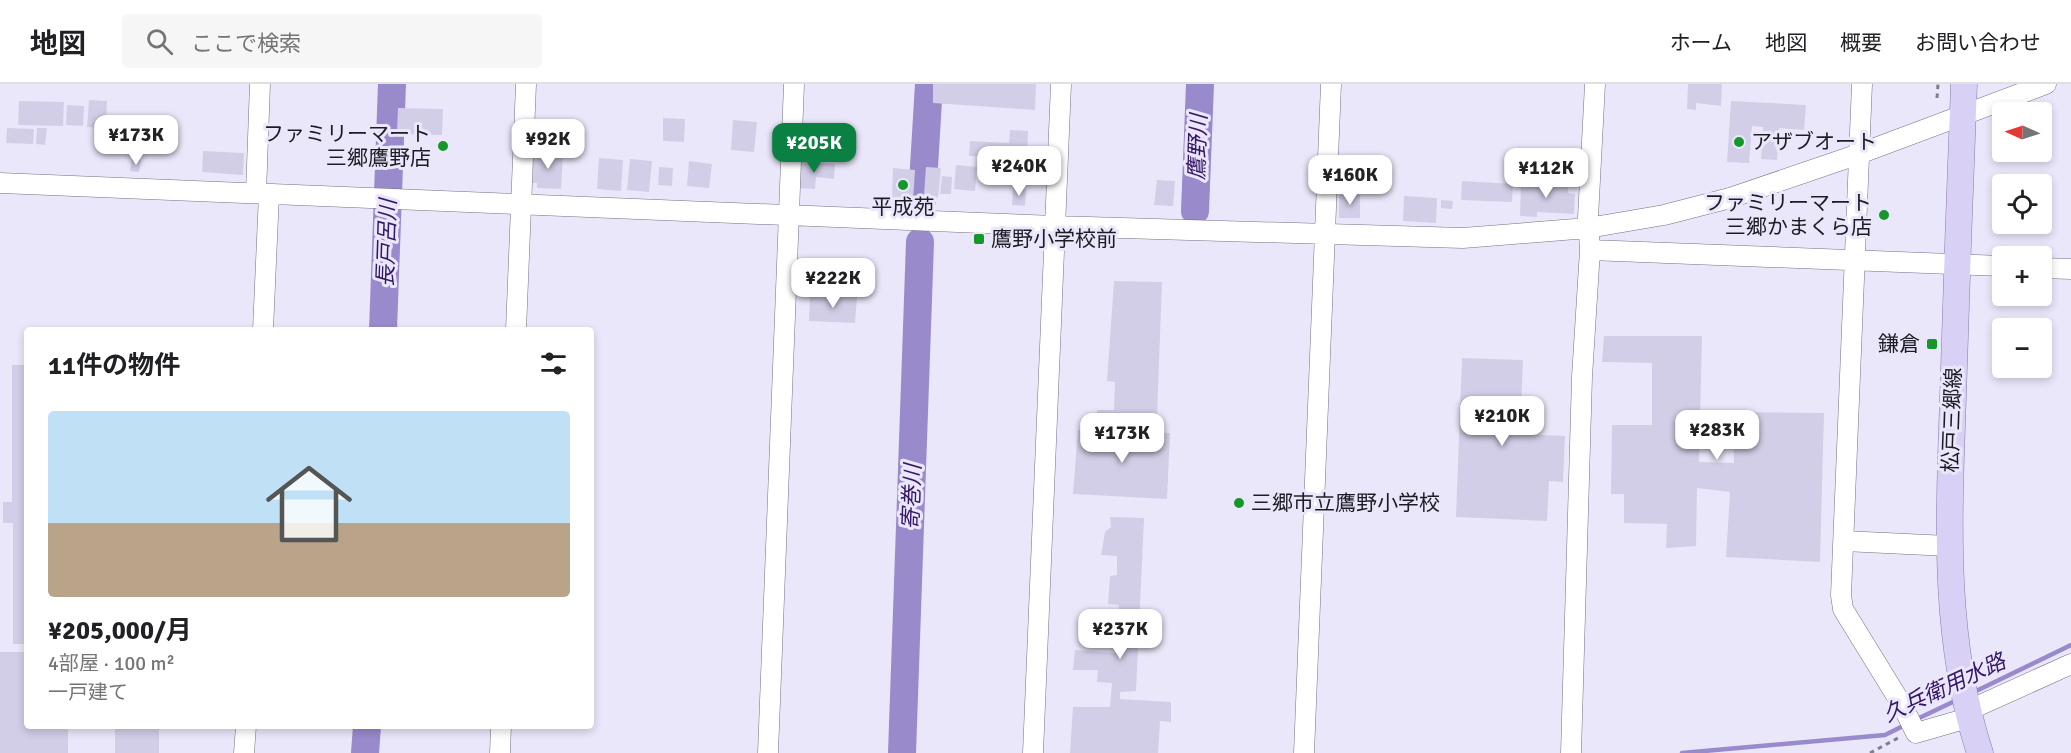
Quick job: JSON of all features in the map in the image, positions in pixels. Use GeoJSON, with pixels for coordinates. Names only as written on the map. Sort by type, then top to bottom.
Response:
{"type":"FeatureCollection","features":[{"type":"Feature","properties":{"kind":"main road","name":"松戸三郷線"},"geometry":{"type":"LineString","coordinates":[[1964,84],[1948,546],[1950,600],[1962,686],[1980,753]]}},
{"type":"Feature","properties":{"kind":"street"},"geometry":{"type":"LineString","coordinates":[[260,84],[263,327]]}},
{"type":"Feature","properties":{"kind":"street"},"geometry":{"type":"LineString","coordinates":[[516,327],[526,84]]}},
{"type":"Feature","properties":{"kind":"street"},"geometry":{"type":"LineString","coordinates":[[768,753],[794,84]]}},
{"type":"Feature","properties":{"kind":"street"},"geometry":{"type":"LineString","coordinates":[[1034,753],[1061,84]]}},
{"type":"Feature","properties":{"kind":"street"},"geometry":{"type":"LineString","coordinates":[[1304,753],[1331,84]]}},
{"type":"Feature","properties":{"kind":"street"},"geometry":{"type":"LineString","coordinates":[[1571,753],[1582,388],[1590,250],[1588,228],[1595,84]]}},
{"type":"Feature","properties":{"kind":"street"},"geometry":{"type":"LineString","coordinates":[[1862,84],[1843,609],[1916,733],[1968,715],[2071,664]]}},
{"type":"Feature","properties":{"kind":"street"},"geometry":{"type":"LineString","coordinates":[[0,183],[1055,226],[1463,238],[1588,228],[1664,215],[1730,198],[1859,154],[2046,84]]}},
{"type":"Feature","properties":{"kind":"street"},"geometry":{"type":"LineString","coordinates":[[1590,250],[1992,266]]}},
{"type":"Feature","properties":{"kind":"street"},"geometry":{"type":"LineString","coordinates":[[2052,268],[2071,269]]}},
{"type":"Feature","properties":{"kind":"street"},"geometry":{"type":"LineString","coordinates":[[1844,541],[1948,546]]}},
{"type":"Feature","properties":{"kind":"street"},"geometry":{"type":"LineString","coordinates":[[244,753],[246,729]]}},
{"type":"Feature","properties":{"kind":"street"},"geometry":{"type":"LineString","coordinates":[[500,753],[501,729]]}},
{"type":"Feature","properties":{"kind":"path"},"geometry":{"type":"LineString","coordinates":[[1937,99],[1938,84]]}},
{"type":"Feature","properties":{"kind":"path"},"geometry":{"type":"LineString","coordinates":[[1870,753],[1913,730]]}},
{"type":"Feature","properties":{"kind":"building"},"geometry":{"type":"Polygon","coordinates":[[[933,84],[1036,84],[1035,110],[933,103],[933,84]]]}},
{"type":"Feature","properties":{"kind":"building"},"geometry":{"type":"Polygon","coordinates":[[[1688,84],[1722,84],[1721,106],[1696,103],[1696,110],[1687,109],[1688,84]]]}},
{"type":"Feature","properties":{"kind":"building"},"geometry":{"type":"Polygon","coordinates":[[[89,100],[107,101],[106,128],[87,127],[89,100]]]}},
{"type":"Feature","properties":{"kind":"building"},"geometry":{"type":"Polygon","coordinates":[[[19,101],[64,102],[63,126],[18,125],[19,101]]]}},
{"type":"Feature","properties":{"kind":"building"},"geometry":{"type":"Polygon","coordinates":[[[1731,101],[1806,105],[1804,130],[1779,128],[1777,160],[1761,159],[1763,127],[1752,126],[1749,163],[1727,162],[1731,101]]]}},
{"type":"Feature","properties":{"kind":"building"},"geometry":{"type":"Polygon","coordinates":[[[67,105],[84,106],[83,126],[66,125],[67,105]]]}},
{"type":"Feature","properties":{"kind":"building"},"geometry":{"type":"Polygon","coordinates":[[[398,108],[443,109],[442,135],[397,134],[398,108]]]}},
{"type":"Feature","properties":{"kind":"building"},"geometry":{"type":"Polygon","coordinates":[[[663,118],[685,119],[684,142],[663,141],[663,118]]]}},
{"type":"Feature","properties":{"kind":"building"},"geometry":{"type":"Polygon","coordinates":[[[733,120],[757,122],[754,152],[731,150],[733,120]]]}},
{"type":"Feature","properties":{"kind":"building"},"geometry":{"type":"Polygon","coordinates":[[[7,128],[34,129],[33,144],[6,143],[7,128]]]}},
{"type":"Feature","properties":{"kind":"building"},"geometry":{"type":"Polygon","coordinates":[[[37,128],[47,128],[45,145],[36,144],[37,128]]]}},
{"type":"Feature","properties":{"kind":"building"},"geometry":{"type":"Polygon","coordinates":[[[1010,130],[1028,131],[1027,159],[969,156],[970,141],[1009,143],[1010,130]]]}},
{"type":"Feature","properties":{"kind":"building"},"geometry":{"type":"Polygon","coordinates":[[[132,138],[141,139],[140,151],[131,150],[132,138]]]}},
{"type":"Feature","properties":{"kind":"building"},"geometry":{"type":"Polygon","coordinates":[[[203,151],[244,153],[243,175],[202,172],[203,151]]]}},
{"type":"Feature","properties":{"kind":"building"},"geometry":{"type":"Polygon","coordinates":[[[534,151],[563,152],[561,189],[537,188],[537,183],[532,183],[534,151]]]}},
{"type":"Feature","properties":{"kind":"building"},"geometry":{"type":"Polygon","coordinates":[[[599,158],[623,160],[621,191],[597,189],[599,158]]]}},
{"type":"Feature","properties":{"kind":"building"},"geometry":{"type":"Polygon","coordinates":[[[132,159],[141,160],[139,172],[130,171],[132,159]]]}},
{"type":"Feature","properties":{"kind":"building"},"geometry":{"type":"Polygon","coordinates":[[[630,159],[652,161],[649,192],[627,190],[630,159]]]}},
{"type":"Feature","properties":{"kind":"building"},"geometry":{"type":"Polygon","coordinates":[[[689,161],[712,164],[709,188],[687,186],[689,161]]]}},
{"type":"Feature","properties":{"kind":"building"},"geometry":{"type":"Polygon","coordinates":[[[799,161],[835,164],[834,179],[816,177],[815,189],[797,188],[799,161]]]}},
{"type":"Feature","properties":{"kind":"building"},"geometry":{"type":"Polygon","coordinates":[[[956,165],[977,167],[975,191],[954,189],[956,165]]]}},
{"type":"Feature","properties":{"kind":"building"},"geometry":{"type":"Polygon","coordinates":[[[659,167],[673,168],[672,186],[658,185],[659,167]]]}},
{"type":"Feature","properties":{"kind":"building"},"geometry":{"type":"Polygon","coordinates":[[[926,167],[941,168],[938,197],[924,195],[926,167]]]}},
{"type":"Feature","properties":{"kind":"building"},"geometry":{"type":"Polygon","coordinates":[[[893,168],[915,170],[913,201],[892,200],[893,168]]]}},
{"type":"Feature","properties":{"kind":"building"},"geometry":{"type":"Polygon","coordinates":[[[1014,169],[1037,170],[1037,185],[1013,184],[1014,169]]]}},
{"type":"Feature","properties":{"kind":"building"},"geometry":{"type":"Polygon","coordinates":[[[942,176],[952,177],[951,194],[940,194],[942,176]]]}},
{"type":"Feature","properties":{"kind":"building"},"geometry":{"type":"Polygon","coordinates":[[[1157,180],[1175,181],[1173,206],[1154,205],[1157,180]]]}},
{"type":"Feature","properties":{"kind":"building"},"geometry":{"type":"Polygon","coordinates":[[[1462,181],[1513,184],[1512,202],[1461,200],[1462,181]]]}},
{"type":"Feature","properties":{"kind":"building"},"geometry":{"type":"Polygon","coordinates":[[[1521,182],[1568,183],[1568,193],[1575,194],[1574,214],[1537,212],[1537,217],[1520,216],[1521,182]]]}},
{"type":"Feature","properties":{"kind":"building"},"geometry":{"type":"Polygon","coordinates":[[[1013,188],[1026,189],[1025,206],[1012,205],[1013,188]]]}},
{"type":"Feature","properties":{"kind":"building"},"geometry":{"type":"Polygon","coordinates":[[[1339,195],[1360,195],[1360,218],[1339,218],[1339,195]]]}},
{"type":"Feature","properties":{"kind":"building"},"geometry":{"type":"Polygon","coordinates":[[[1404,196],[1437,198],[1436,223],[1403,221],[1404,196]]]}},
{"type":"Feature","properties":{"kind":"building"},"geometry":{"type":"Polygon","coordinates":[[[1441,200],[1453,201],[1452,209],[1441,208],[1441,200]]]}},
{"type":"Feature","properties":{"kind":"building"},"geometry":{"type":"Polygon","coordinates":[[[1114,281],[1162,282],[1157,417],[1097,414],[1097,410],[1114,410],[1115,382],[1107,381],[1114,281]]]}},
{"type":"Feature","properties":{"kind":"building"},"geometry":{"type":"Polygon","coordinates":[[[810,294],[857,297],[855,323],[809,321],[810,294]]]}},
{"type":"Feature","properties":{"kind":"building"},"geometry":{"type":"Polygon","coordinates":[[[1604,336],[1702,336],[1699,462],[1734,463],[1733,412],[1824,413],[1820,562],[1726,557],[1730,492],[1697,488],[1696,546],[1666,548],[1667,524],[1624,523],[1624,494],[1611,494],[1612,425],[1652,425],[1652,363],[1602,362],[1604,336]]]}},
{"type":"Feature","properties":{"kind":"building"},"geometry":{"type":"Polygon","coordinates":[[[1462,358],[1523,360],[1520,434],[1565,436],[1563,482],[1549,481],[1547,521],[1456,517],[1462,358]]]}},
{"type":"Feature","properties":{"kind":"building"},"geometry":{"type":"Polygon","coordinates":[[[12,365],[24,365],[24,644],[13,644],[13,523],[3,523],[3,502],[12,502],[12,365]]]}},
{"type":"Feature","properties":{"kind":"building"},"geometry":{"type":"Polygon","coordinates":[[[1078,430],[1170,433],[1167,499],[1073,494],[1078,430]]]}},
{"type":"Feature","properties":{"kind":"building"},"geometry":{"type":"Polygon","coordinates":[[[1110,517],[1144,518],[1136,691],[1120,692],[1120,699],[1171,702],[1171,722],[1160,721],[1158,753],[1070,753],[1073,707],[1110,707],[1112,683],[1097,682],[1098,670],[1073,670],[1075,650],[1115,653],[1116,632],[1101,631],[1101,615],[1119,615],[1119,605],[1108,604],[1110,576],[1117,575],[1117,556],[1101,555],[1105,532],[1111,527],[1110,517]]]}},
{"type":"Feature","properties":{"kind":"building"},"geometry":{"type":"Polygon","coordinates":[[[0,652],[24,652],[24,729],[68,729],[68,753],[0,753],[0,652]]]}},
{"type":"Feature","properties":{"kind":"building"},"geometry":{"type":"Polygon","coordinates":[[[115,729],[159,729],[159,753],[115,753],[115,729]]]}},
{"type":"Feature","properties":{"kind":"waterway","name":"長戸呂川"},"geometry":{"type":"LineString","coordinates":[[383,327],[392,84]]}},
{"type":"Feature","properties":{"kind":"waterway","name":"寄巻川"},"geometry":{"type":"LineString","coordinates":[[922,200],[929,84]]}},
{"type":"Feature","properties":{"kind":"waterway","name":"鷹野川"},"geometry":{"type":"LineString","coordinates":[[1195,211],[1200,84]]}},
{"type":"Feature","properties":{"kind":"waterway","name":"寄巻川"},"geometry":{"type":"LineString","coordinates":[[902,753],[920,242]]}},
{"type":"Feature","properties":{"kind":"waterway","name":"久兵衛用水路"},"geometry":{"type":"LineString","coordinates":[[1972,693],[2071,645]]}},
{"type":"Feature","properties":{"kind":"waterway","name":"久兵衛用水路"},"geometry":{"type":"LineString","coordinates":[[1915,720],[1959,699]]}},
{"type":"Feature","properties":{"kind":"waterway","name":"久兵衛用水路"},"geometry":{"type":"LineString","coordinates":[[1682,753],[1885,735],[1907,724]]}},
{"type":"Feature","properties":{"kind":"waterway","name":"長戸呂川"},"geometry":{"type":"LineString","coordinates":[[365,753],[367,729]]}},
{"type":"Feature","properties":{"kind":"place","name":"アザブオート"},"geometry":{"type":"Point","coordinates":[1739,142]}},
{"type":"Feature","properties":{"kind":"place","name":"ファミリーマート 三郷鷹野店"},"geometry":{"type":"Point","coordinates":[443,146]}},
{"type":"Feature","properties":{"kind":"place","name":"平成苑"},"geometry":{"type":"Point","coordinates":[903,185]}},
{"type":"Feature","properties":{"kind":"place","name":"ファミリーマート 三郷かまくら店"},"geometry":{"type":"Point","coordinates":[1884,215]}},
{"type":"Feature","properties":{"kind":"place","name":"鷹野小学校前"},"geometry":{"type":"Point","coordinates":[979,239]}},
{"type":"Feature","properties":{"kind":"place","name":"鎌倉"},"geometry":{"type":"Point","coordinates":[1932,344]}},
{"type":"Feature","properties":{"kind":"place","name":"三郷市立鷹野小学校"},"geometry":{"type":"Point","coordinates":[1239,503]}}]}
